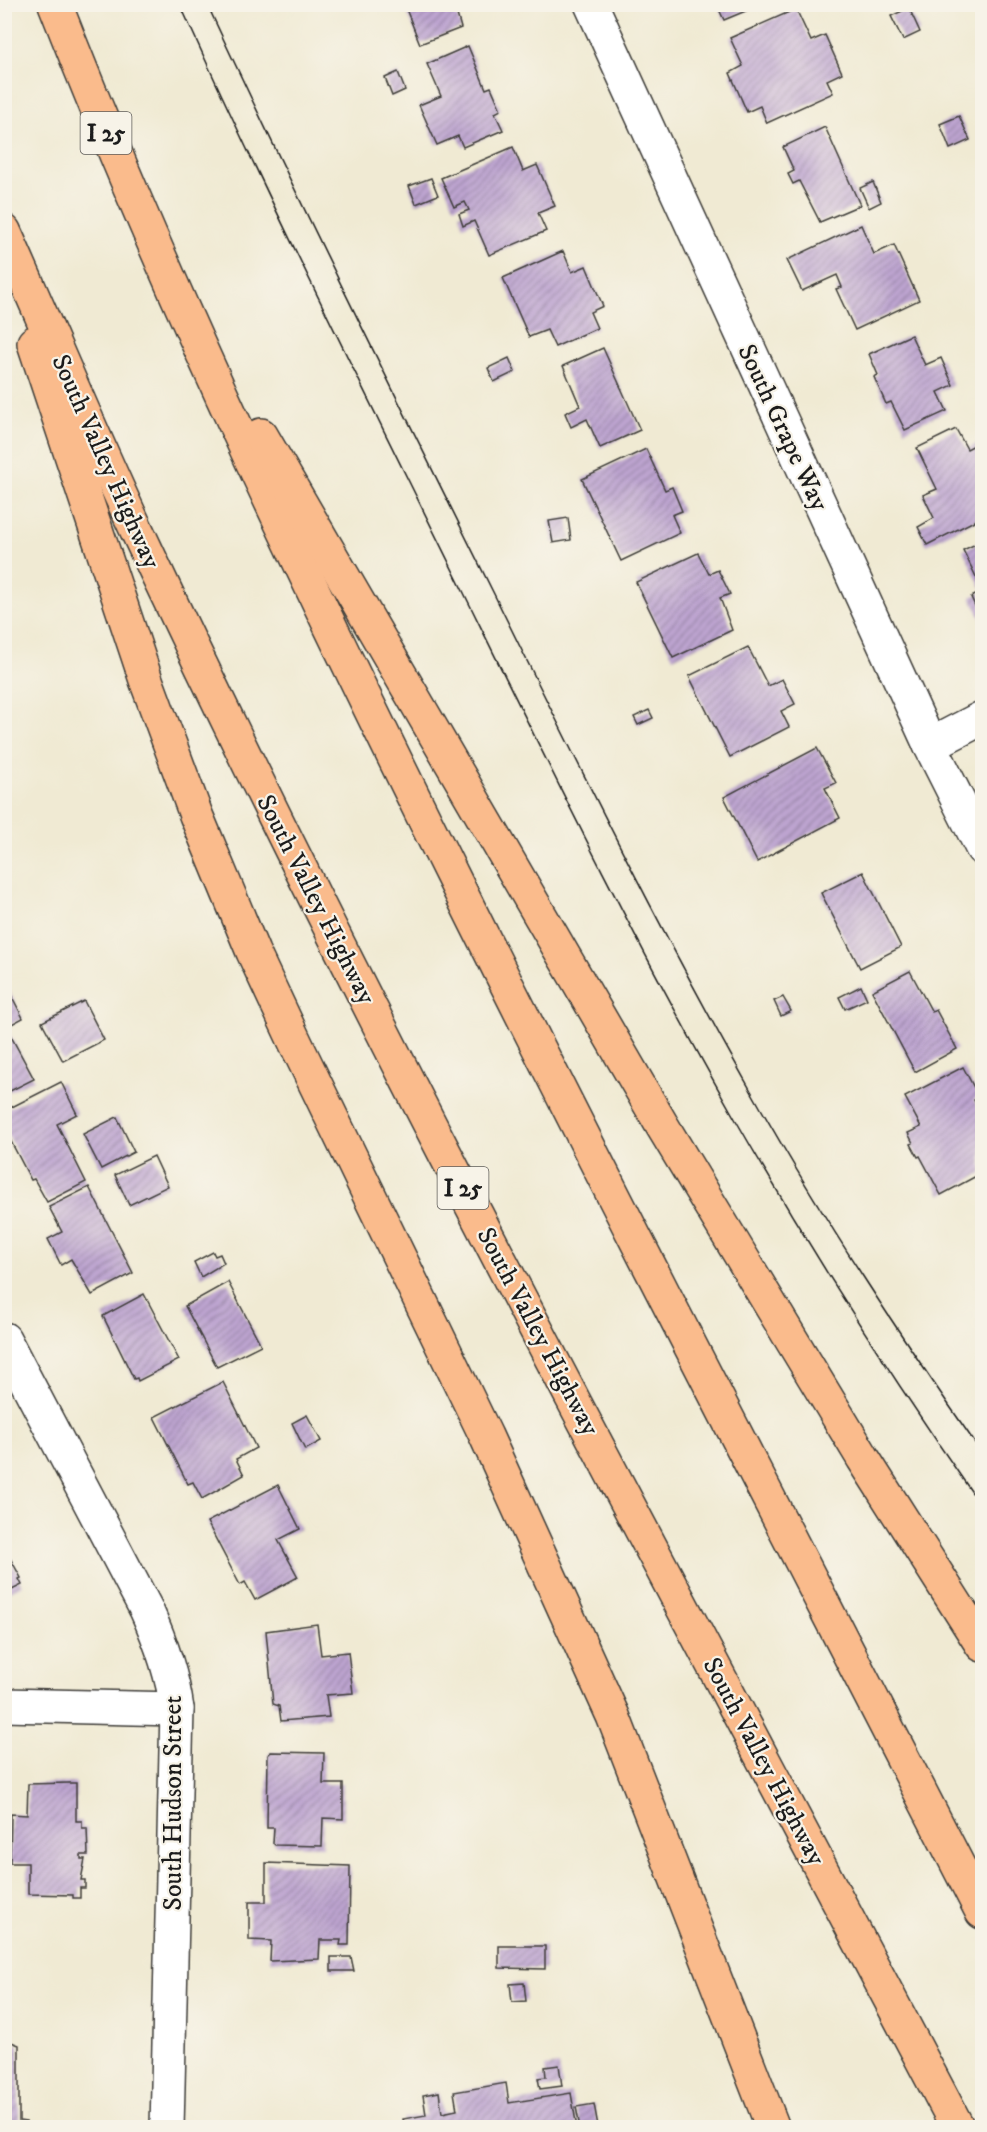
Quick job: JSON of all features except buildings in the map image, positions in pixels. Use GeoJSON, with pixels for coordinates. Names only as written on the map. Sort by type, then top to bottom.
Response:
{"type":"FeatureCollection","features":[{"type":"Feature","properties":{"kind":"highway","name":"I 25"},"geometry":{"type":"LineString","coordinates":[[55,4],[159,260],[333,636],[544,1061],[982,1912]]}},
{"type":"Feature","properties":{"kind":"highway","name":"South Valley Highway"},"geometry":{"type":"LineString","coordinates":[[4,231],[137,530],[264,795],[432,1129],[958,2127]]}},
{"type":"Feature","properties":{"kind":"highway"},"geometry":{"type":"LineString","coordinates":[[4,256],[146,680],[196,815],[277,1003],[355,1170],[486,1436],[613,1716],[772,2126]]}},
{"type":"Feature","properties":{"kind":"highway"},"geometry":{"type":"LineString","coordinates":[[159,260],[663,1127],[863,1458],[982,1645]]}},
{"type":"Feature","properties":{"kind":"street","name":"South Grape Way"},"geometry":{"type":"LineString","coordinates":[[591,4],[930,745],[982,848]]}},
{"type":"Feature","properties":{"kind":"street"},"geometry":{"type":"LineString","coordinates":[[930,745],[982,718]]}},
{"type":"Feature","properties":{"kind":"street","name":"South Hudson Street"},"geometry":{"type":"LineString","coordinates":[[4,1339],[162,1643],[172,1678],[177,1709],[167,2127]]}},
{"type":"Feature","properties":{"kind":"street"},"geometry":{"type":"LineString","coordinates":[[4,1705],[177,1709]]}},
{"type":"Feature","properties":{"kind":"tram line"},"geometry":{"type":"LineString","coordinates":[[180,4],[283,225],[628,922],[763,1167],[885,1363],[982,1507]]}},
{"type":"Feature","properties":{"kind":"tram line"},"geometry":{"type":"LineString","coordinates":[[207,4],[420,446],[588,783],[686,973],[808,1189],[893,1323],[982,1453]]}}]}
